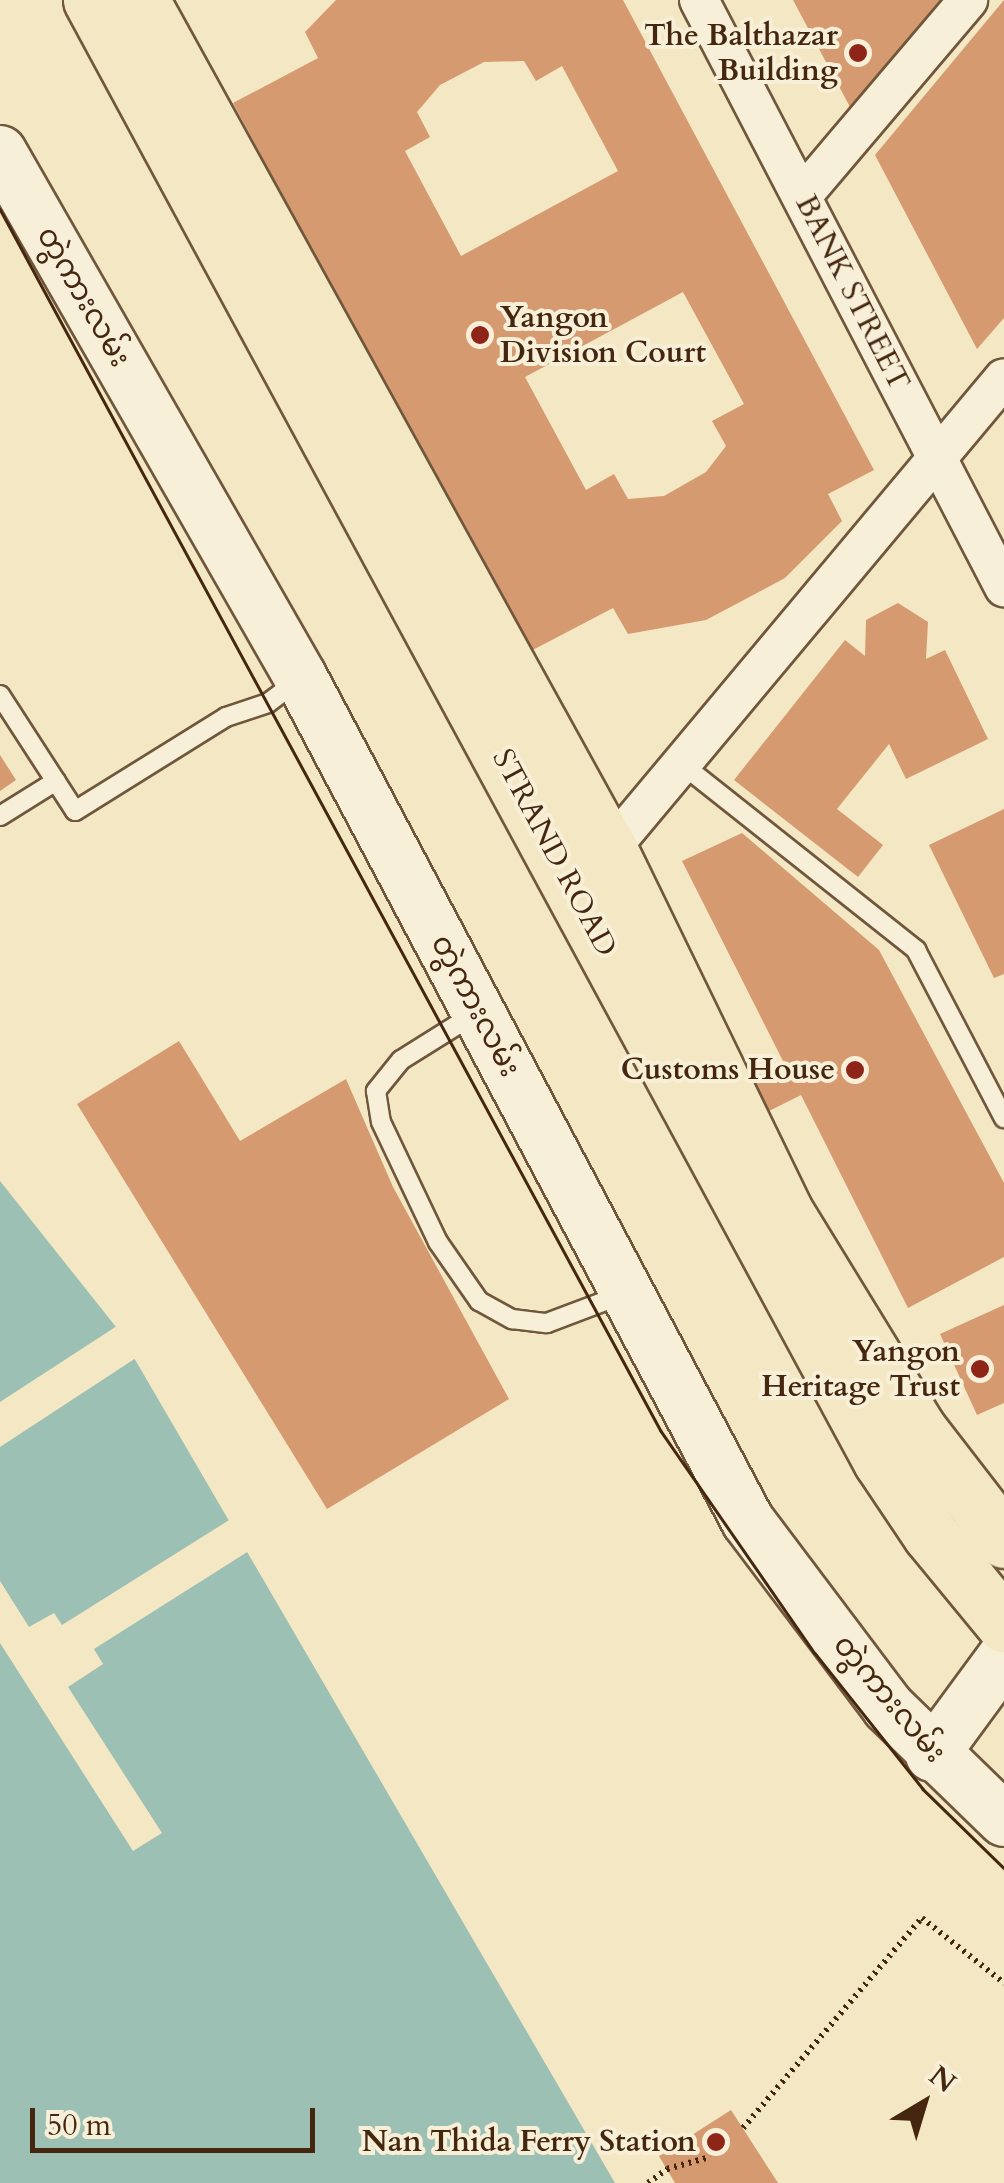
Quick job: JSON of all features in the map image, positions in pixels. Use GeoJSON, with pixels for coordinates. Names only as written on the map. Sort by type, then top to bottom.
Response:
{"type":"FeatureCollection","features":[{"type":"Feature","properties":{"kind":"main road","name":"STRAND ROAD"},"geometry":{"type":"LineString","coordinates":[[127,14],[592,871],[767,1219],[881,1461],[930,1534],[1004,1624]]}},
{"type":"Feature","properties":{"kind":"main road","name":"တွဲကားလမ်း"},"geometry":{"type":"LineString","coordinates":[[0,152],[301,678],[748,1520],[932,1754],[1004,1820]]}},
{"type":"Feature","properties":{"kind":"main road","name":"STRAND ROAD"},"geometry":{"type":"LineString","coordinates":[[767,1219],[919,1430],[1004,1540]]}},
{"type":"Feature","properties":{"kind":"main road"},"geometry":{"type":"LineString","coordinates":[[932,1754],[1004,1657]]}},
{"type":"Feature","properties":{"kind":"street","name":"BANK STREET"},"geometry":{"type":"LineString","coordinates":[[699,0],[1004,587]]}},
{"type":"Feature","properties":{"kind":"street"},"geometry":{"type":"LineString","coordinates":[[802,196],[968,0]]}},
{"type":"Feature","properties":{"kind":"street"},"geometry":{"type":"LineString","coordinates":[[592,871],[1004,378]]}},
{"type":"Feature","properties":{"kind":"lane"},"geometry":{"type":"LineString","coordinates":[[0,694],[75,811],[301,678]]}},
{"type":"Feature","properties":{"kind":"lane"},"geometry":{"type":"LineString","coordinates":[[683,765],[916,950],[1004,1118]]}},
{"type":"Feature","properties":{"kind":"lane"},"geometry":{"type":"LineString","coordinates":[[0,816],[56,781]]}},
{"type":"Feature","properties":{"kind":"lane"},"geometry":{"type":"LineString","coordinates":[[478,1012],[401,1060],[376,1091],[381,1122],[438,1242],[479,1301],[512,1320],[547,1323],[627,1292]]}},
{"type":"Feature","properties":{"kind":"path"},"geometry":{"type":"LineString","coordinates":[[743,2128],[922,1918],[1004,1983]]}},
{"type":"Feature","properties":{"kind":"path"},"geometry":{"type":"LineString","coordinates":[[648,2183],[667,2169],[710,2157]]}},
{"type":"Feature","properties":{"kind":"water"},"geometry":{"type":"Polygon","coordinates":[[[0,1181],[116,1327],[615,2183],[0,2183],[0,1181]]]}},
{"type":"Feature","properties":{"kind":"pier"},"geometry":{"type":"Polygon","coordinates":[[[120,1324],[139,1356],[0,1447],[0,1402],[120,1324]]]}},
{"type":"Feature","properties":{"kind":"pier"},"geometry":{"type":"Polygon","coordinates":[[[234,1517],[252,1549],[94,1649],[103,1664],[68,1687],[162,1833],[133,1851],[0,1643],[0,1581],[29,1627],[54,1613],[62,1625],[234,1517]]]}},
{"type":"Feature","properties":{"kind":"building","name":"Yangon Division Court"},"geometry":{"type":"Polygon","coordinates":[[[336,0],[623,0],[874,470],[828,494],[842,521],[785,578],[706,620],[628,634],[613,608],[527,653],[233,103],[318,58],[305,32],[336,0]],[[524,61],[484,62],[440,85],[417,112],[430,137],[405,151],[461,256],[618,171],[562,66],[536,81],[524,61]],[[683,292],[525,377],[586,490],[614,474],[628,499],[664,496],[706,472],[726,446],[712,421],[744,404],[683,292]]]}},
{"type":"Feature","properties":{"kind":"building","name":"The Balthazar Building"},"geometry":{"type":"Polygon","coordinates":[[[793,0],[940,0],[850,107],[793,0]]]}},
{"type":"Feature","properties":{"kind":"building"},"geometry":{"type":"Polygon","coordinates":[[[1004,0],[1004,318],[977,349],[875,155],[1004,0]]]}},
{"type":"Feature","properties":{"kind":"building"},"geometry":{"type":"Polygon","coordinates":[[[898,603],[928,622],[926,659],[945,650],[988,739],[906,779],[889,744],[837,809],[883,845],[858,877],[734,780],[845,640],[865,656],[866,620],[898,603]]]}},
{"type":"Feature","properties":{"kind":"building"},"geometry":{"type":"Polygon","coordinates":[[[0,755],[16,780],[0,791],[0,755]]]}},
{"type":"Feature","properties":{"kind":"building"},"geometry":{"type":"Polygon","coordinates":[[[1004,809],[1004,974],[994,978],[929,845],[1004,809]]]}},
{"type":"Feature","properties":{"kind":"building","name":"Customs House"},"geometry":{"type":"Polygon","coordinates":[[[742,833],[879,950],[1004,1183],[1004,1257],[908,1308],[801,1095],[767,1112],[750,1078],[783,1061],[682,861],[742,833]]]}},
{"type":"Feature","properties":{"kind":"building"},"geometry":{"type":"Polygon","coordinates":[[[179,1041],[240,1141],[346,1079],[393,1187],[509,1399],[327,1509],[77,1104],[179,1041]]]}},
{"type":"Feature","properties":{"kind":"building","name":"Yangon Heritage Trust"},"geometry":{"type":"Polygon","coordinates":[[[1004,1305],[1004,1403],[977,1415],[940,1334],[1004,1305]]]}},
{"type":"Feature","properties":{"kind":"building","name":"Nan Thida Ferry Station"},"geometry":{"type":"Polygon","coordinates":[[[731,2110],[778,2183],[675,2183],[659,2156],[731,2110]]]}},
{"type":"Feature","properties":{"kind":"tram line"},"geometry":{"type":"LineString","coordinates":[[0,209],[661,1431],[815,1653],[923,1789],[1004,1868]]}},
{"type":"Feature","properties":{"kind":"place","name":"The Balthazar Building"},"geometry":{"type":"Point","coordinates":[858,53]}},
{"type":"Feature","properties":{"kind":"place","name":"Yangon Division Court"},"geometry":{"type":"Point","coordinates":[480,335]}},
{"type":"Feature","properties":{"kind":"place","name":"Customs House"},"geometry":{"type":"Point","coordinates":[855,1070]}},
{"type":"Feature","properties":{"kind":"place","name":"Yangon Heritage Trust"},"geometry":{"type":"Point","coordinates":[980,1369]}},
{"type":"Feature","properties":{"kind":"place","name":"Nan Thida Ferry Station"},"geometry":{"type":"Point","coordinates":[716,2142]}}]}
